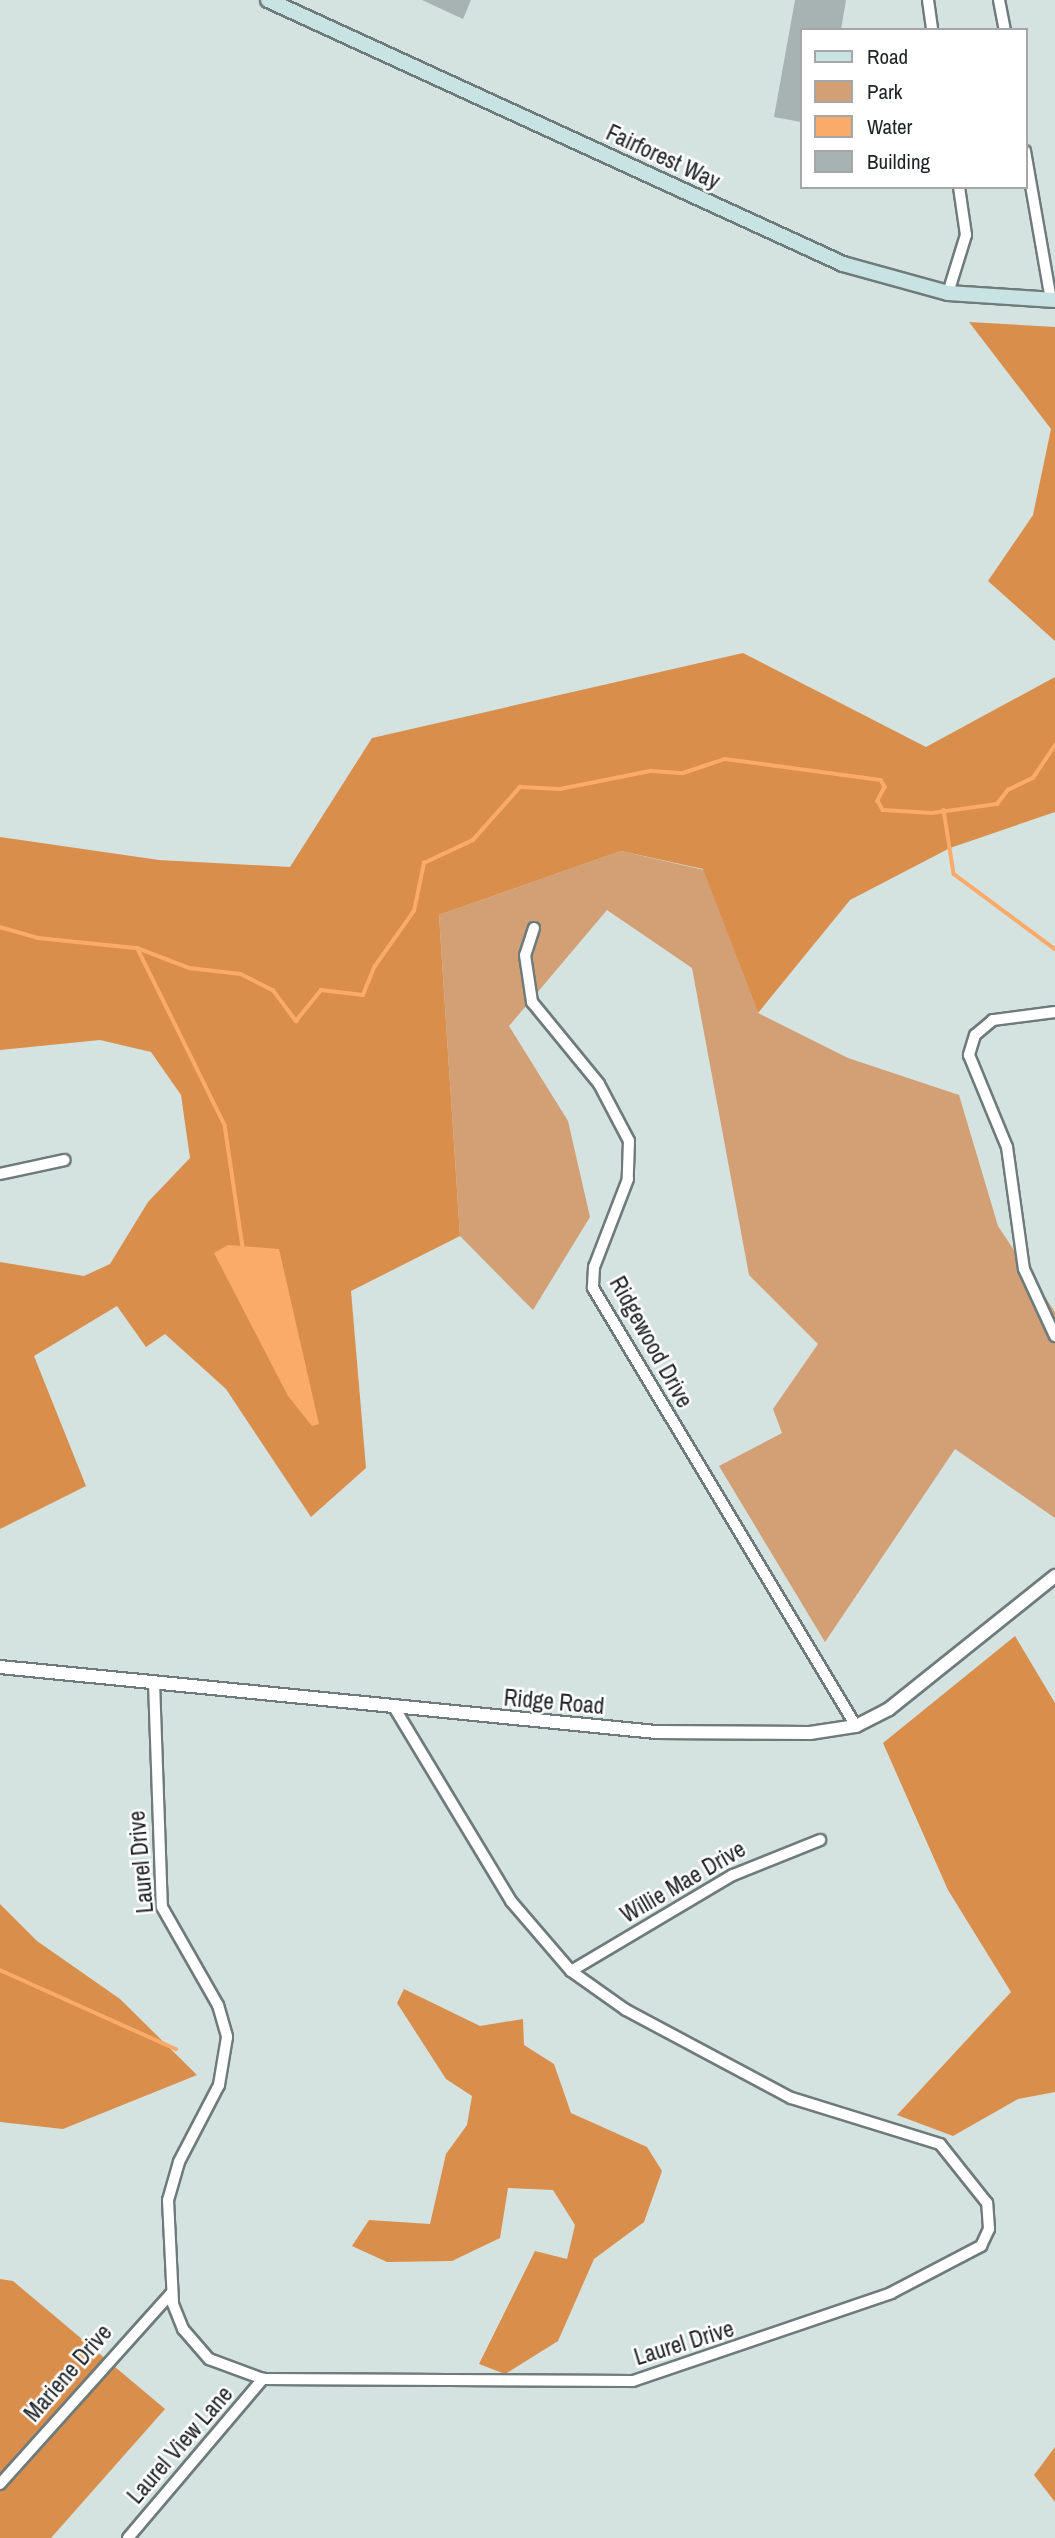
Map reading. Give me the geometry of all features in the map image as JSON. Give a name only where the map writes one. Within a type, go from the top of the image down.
[{"type":"main road","name":"Fairforest Way","points":[[268,0],[843,264],[948,293],[1053,300]]},
{"type":"street","points":[[929,0],[932,28]]},
{"type":"street","points":[[999,0],[1004,28]]},
{"type":"street","points":[[1027,162],[1053,300]]},
{"type":"street","points":[[948,293],[966,235],[959,189]]},
{"type":"street","name":"Ridgewood Drive","points":[[534,928],[525,955],[532,1002],[605,1093],[629,1141],[628,1179],[594,1267],[593,1288],[856,1726]]},
{"type":"street","points":[[1055,1012],[993,1020],[975,1035],[969,1055],[1007,1147],[1024,1269],[1055,1336]]},
{"type":"street","points":[[0,1174],[65,1160]]},
{"type":"street","name":"Ridge Road","points":[[0,1667],[704,1735],[856,1726],[902,1700],[998,1615],[1055,1576]]},
{"type":"street","name":"Laurel Drive","points":[[154,1682],[162,1907],[218,2005],[227,2037],[219,2085],[170,2186],[172,2292],[180,2321],[200,2351],[231,2372],[263,2379],[651,2378],[891,2293],[985,2240],[987,2203],[940,2144],[791,2098],[626,2010],[572,1972],[511,1901],[394,1707]]},
{"type":"street","name":"Willie Mae Drive","points":[[572,1972],[733,1875],[820,1840]]},
{"type":"street","name":"Mariene Drive","points":[[0,2484],[172,2292]]},
{"type":"street","name":"Laurel View Lane","points":[[128,2538],[263,2379]]},
{"type":"green space","points":[[621,851],[704,870],[758,1013],[848,1058],[959,1095],[998,1226],[1055,1312],[1055,1518],[955,1449],[825,1642],[719,1466],[782,1433],[773,1409],[818,1344],[749,1275],[692,968],[607,910],[509,1026],[568,1121],[590,1217],[533,1310],[460,1236],[439,915]]},
{"type":"shaded area","points":[[969,322],[1055,327],[1055,641],[988,581],[1033,515],[1051,429]]},
{"type":"shaded area","points":[[743,653],[926,747],[1055,677],[1055,812],[950,848],[850,900],[758,1013],[703,869],[621,851],[439,915],[460,1236],[351,1291],[366,1468],[311,1517],[226,1389],[165,1334],[146,1347],[117,1306],[34,1356],[86,1486],[0,1529],[0,1262],[84,1276],[110,1264],[148,1202],[190,1158],[181,1095],[151,1052],[100,1040],[0,1050],[0,837],[159,860],[290,867],[372,738]]},
{"type":"shaded area","points":[[1015,1636],[1055,1703],[1055,2092],[1018,2099],[953,2136],[897,2115],[1011,1992],[948,1890],[883,1743]]},
{"type":"shaded area","points":[[0,1904],[37,1941],[120,1999],[197,2075],[63,2129],[0,2122]]},
{"type":"shaded area","points":[[404,1989],[480,2026],[523,2019],[524,2045],[554,2064],[571,2113],[647,2147],[662,2171],[644,2222],[594,2259],[558,2341],[505,2374],[479,2364],[535,2251],[567,2259],[575,2225],[553,2190],[508,2188],[500,2238],[452,2261],[387,2262],[352,2246],[369,2220],[430,2224],[446,2154],[467,2125],[472,2096],[446,2079],[397,2003]]},
{"type":"shaded area","points":[[0,2279],[13,2281],[165,2409],[51,2538],[0,2538]]},
{"type":"shaded area","points":[[1055,2447],[1055,2502],[1034,2475]]},
{"type":"water","points":[[228,1245],[279,1249],[319,1424],[312,1426],[288,1396],[214,1253]]},
{"type":"building","points":[[422,0],[471,0],[463,19]]},
{"type":"building","points":[[795,0],[846,0],[841,28],[800,28],[800,122],[774,117]]},
{"type":"waterway","points":[[0,927],[38,938],[137,948],[189,968],[241,974],[273,990],[296,1021],[321,990],[363,995],[375,966],[414,911],[424,863],[473,840],[520,787],[560,789],[651,771],[683,773],[725,759],[881,780],[885,787],[878,801],[883,810],[932,813],[997,804],[1008,790],[1033,778],[1055,745]]},
{"type":"waterway","points":[[944,810],[954,874],[1055,949]]},
{"type":"waterway","points":[[138,949],[225,1125],[243,1247]]},
{"type":"waterway","points":[[0,1970],[176,2049]]}]
